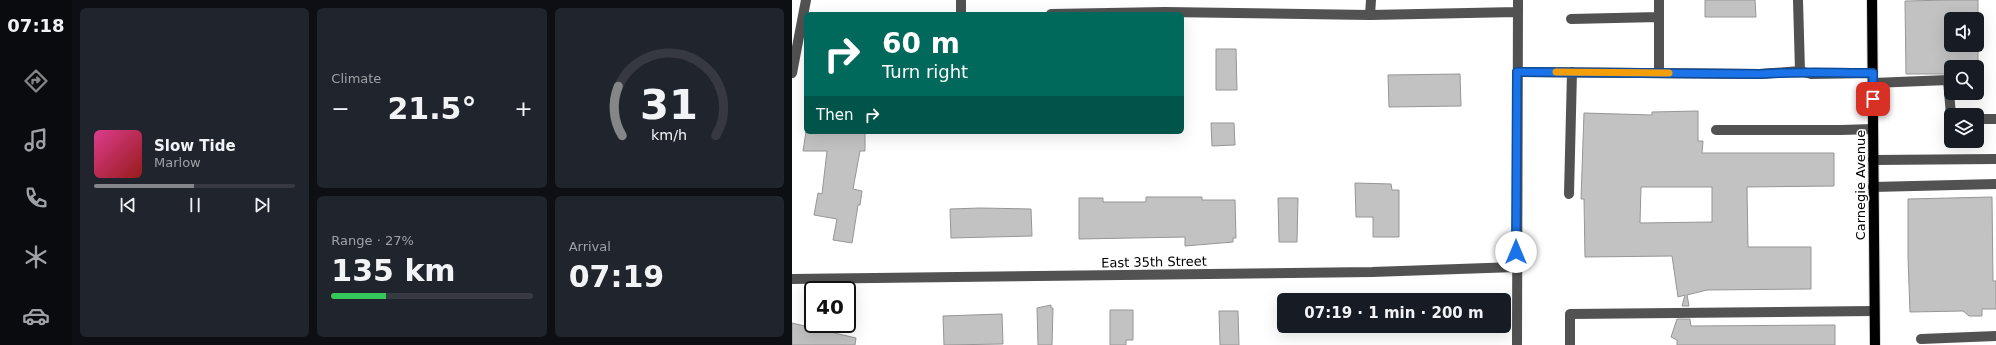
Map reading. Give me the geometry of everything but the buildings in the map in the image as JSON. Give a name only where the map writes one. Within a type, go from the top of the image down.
[{"type":"main road","name":"Carnegie Avenue","points":[[1872,0],[1875,345]]},
{"type":"street","points":[[805,12],[806,0]]},
{"type":"street","points":[[961,0],[961,12]]},
{"type":"street","points":[[1370,15],[1371,0]]},
{"type":"street","points":[[1517,345],[1516,267],[1518,0]]},
{"type":"street","points":[[1659,0],[1659,73]]},
{"type":"street","points":[[1798,0],[1800,71]]},
{"type":"street","points":[[1184,12],[1370,15],[1517,12]]},
{"type":"street","points":[[1571,19],[1659,17]]},
{"type":"street","points":[[792,73],[804,19]]},
{"type":"street","points":[[1517,72],[1760,74],[1800,71],[1811,74],[1873,73]]},
{"type":"street","points":[[1569,194],[1572,72]]},
{"type":"street","points":[[1873,83],[1948,80],[1950,108]]},
{"type":"street","points":[[1984,119],[1996,119]]},
{"type":"street","points":[[1716,130],[1873,129]]},
{"type":"street","points":[[1873,160],[1996,159]]},
{"type":"street","points":[[1874,187],[1996,184]]},
{"type":"street","name":"East 35th Street","points":[[792,279],[1372,272],[1516,267]]},
{"type":"street","points":[[1570,345],[1570,314],[1874,311]]},
{"type":"street","points":[[1921,339],[1996,336]]},
{"type":"slow traffic","points":[[1556,72],[1669,73]]},
{"type":"route","points":[[1516,252],[1517,72],[1760,74],[1800,71],[1811,74],[1873,73],[1873,99]]}]
